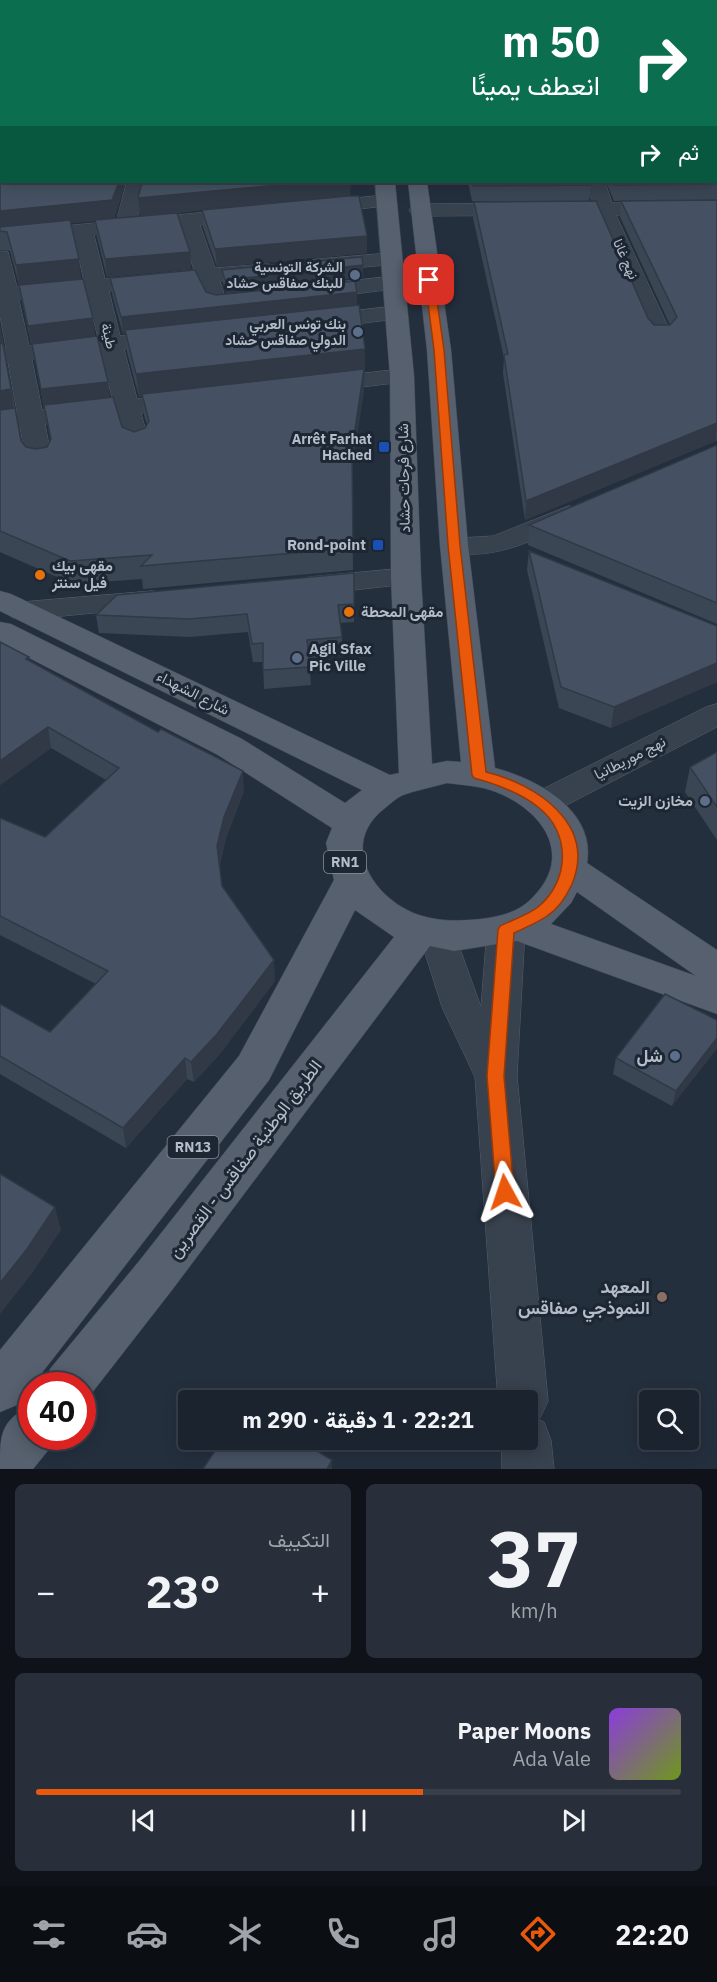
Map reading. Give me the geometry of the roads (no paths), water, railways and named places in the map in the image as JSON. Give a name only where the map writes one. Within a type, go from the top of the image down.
[{"type":"main road","points":[[417,183],[439,350],[454,545],[479,775]]},
{"type":"main road","name":"شارع فرحات حشاد","points":[[385,191],[402,376],[406,577],[401,782]]},
{"type":"main road","name":"شارع الشهداء","points":[[7,614],[401,782]]},
{"type":"main road","name":"شارع الشهداء","points":[[7,614],[230,747],[349,822]]},
{"type":"main road","name":"RN1","points":[[447,772],[479,775],[503,781],[543,803],[561,823],[570,846],[570,869],[561,892],[543,912],[511,928],[472,936],[429,932],[391,919],[367,902],[351,882],[342,852],[349,822],[364,803],[401,782],[447,772]]},
{"type":"main road","points":[[570,869],[717,970]]},
{"type":"main road","name":"RN13","points":[[0,1388],[254,1068],[286,1013],[308,961],[351,882]]},
{"type":"main road","name":"RN1","points":[[511,928],[717,999]]},
{"type":"main road","name":"الطريق الوطنية صفاقس - القصرين","points":[[78,1372],[429,932]]},
{"type":"main road","points":[[0,1469],[18,1447]]},
{"type":"street","points":[[125,225],[136,183]]},
{"type":"street","name":"نهج غانا","points":[[596,183],[604,210],[660,335]]},
{"type":"street","points":[[293,210],[385,191]]},
{"type":"street","points":[[419,210],[717,208]]},
{"type":"street","points":[[0,238],[270,212]]},
{"type":"street","points":[[188,219],[206,276],[222,305]]},
{"type":"street","name":"طينة","points":[[82,229],[136,443]]},
{"type":"street","points":[[0,257],[10,355],[31,418],[39,461]]},
{"type":"street","points":[[3,295],[292,268],[392,271]]},
{"type":"street","points":[[287,294],[392,271]]},
{"type":"street","points":[[292,325],[396,313]]},
{"type":"street","points":[[10,355],[189,336]]},
{"type":"street","points":[[301,387],[402,376]]},
{"type":"street","points":[[0,422],[208,397]]},
{"type":"street","points":[[497,545],[593,503]]},
{"type":"street","points":[[454,545],[497,545],[530,558]]},
{"type":"street","points":[[278,589],[406,577]]},
{"type":"street","points":[[7,614],[185,597]]},
{"type":"street","name":"نهج موريطانيا","points":[[543,803],[717,714]]},
{"type":"street","points":[[511,928],[496,1076],[522,1390]]},
{"type":"street","points":[[429,932],[468,1028],[496,1076]]},
{"type":"street","points":[[527,1450],[528,1469]]},
{"type":"place","name":"الشركة التونسية للبنك صفاقس حشاد","points":[[355,275]]},
{"type":"place","name":"بنك تونس العربي الدولي صفاقس حشاد","points":[[358,332]]},
{"type":"place","name":"Arrêt Farhat Hached","points":[[384,447]]},
{"type":"place","name":"Rond-point","points":[[378,545]]},
{"type":"place","name":"مقهى بيك فيل سنتر","points":[[40,575]]},
{"type":"place","name":"مقهى المحطة","points":[[349,612]]},
{"type":"place","name":"Agil Sfax Pic Ville","points":[[297,658]]},
{"type":"place","name":"مخازن الزيت","points":[[705,801]]},
{"type":"place","name":"شل","points":[[675,1056]]},
{"type":"place","name":"المعهد النموذجي صفاقس","points":[[662,1297]]}]
